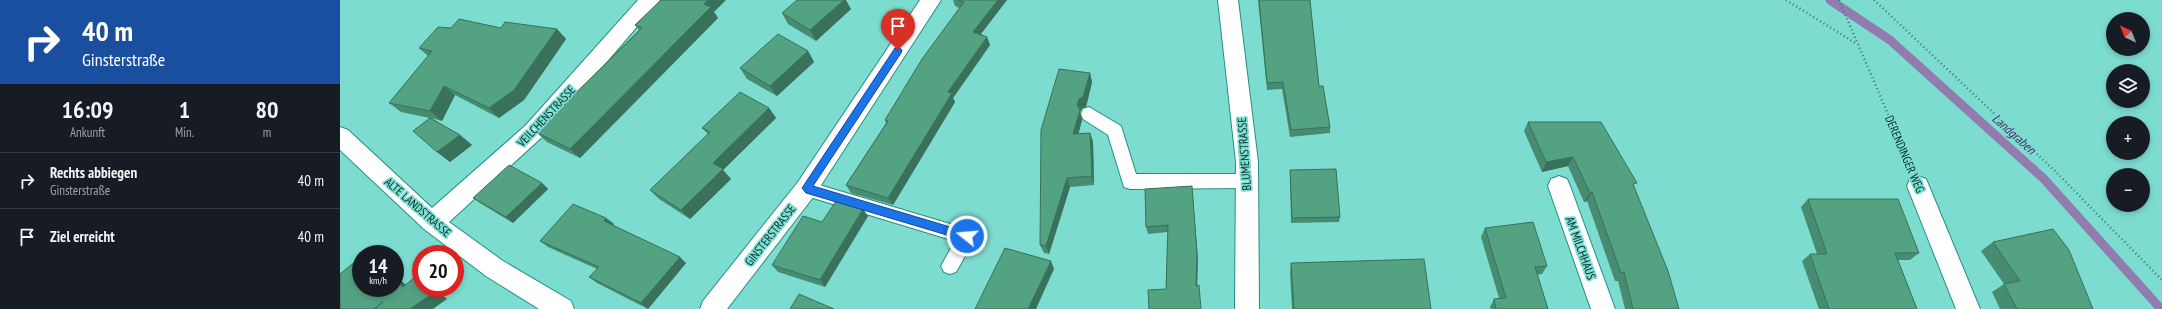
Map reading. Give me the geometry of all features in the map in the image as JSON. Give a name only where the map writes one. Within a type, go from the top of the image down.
[{"type":"street","name":"VEILCHENSTRASSE","points":[[432,222],[534,131],[650,0]]},
{"type":"street","name":"GINSTERSTRASSE","points":[[712,309],[806,188],[931,0]]},
{"type":"street","name":"BLUMENSTRASSE","points":[[1228,0],[1247,162],[1247,309]]},
{"type":"street","name":"ALTE LANDSTRASSE","points":[[340,136],[432,222],[477,256],[526,289],[562,309]]},
{"type":"street","name":"AM MILCHHAUS","points":[[1559,186],[1603,309]]},
{"type":"street","name":"DERENDINGER WEG","points":[[1918,186],[1968,309]]},
{"type":"lane","points":[[1089,114],[1115,130],[1130,182],[1247,181]]},
{"type":"lane","points":[[806,188],[967,236],[950,266]]},
{"type":"path","points":[[1786,0],[1858,44]]},
{"type":"path","name":"DERENDINGER WEG","points":[[1839,0],[1918,186]]},
{"type":"path","points":[[1874,0],[2054,170],[2162,280]]},
{"type":"building","points":[[661,0],[708,0],[704,4],[711,7],[570,149],[536,132],[642,28],[635,25]]},
{"type":"building","points":[[797,0],[844,0],[810,30],[782,13]]},
{"type":"building","points":[[958,0],[998,0],[973,32],[987,37],[948,92],[952,93],[888,198],[846,185],[888,121],[885,120],[922,59],[964,2]]},
{"type":"building","points":[[1259,0],[1310,0],[1319,86],[1323,86],[1330,127],[1291,130],[1283,82],[1267,83]]},
{"type":"building","points":[[459,19],[501,28],[505,22],[557,29],[514,90],[489,108],[444,86],[430,111],[389,103],[432,51],[419,48],[438,27],[451,28]]},
{"type":"building","points":[[778,34],[808,51],[770,86],[740,68]]},
{"type":"building","points":[[1059,69],[1090,73],[1083,97],[1079,99],[1077,104],[1080,110],[1073,134],[1090,133],[1092,176],[1067,178],[1046,246],[1040,245],[1041,130]]},
{"type":"building","points":[[740,92],[769,108],[713,163],[723,169],[681,210],[650,190],[710,132],[702,128]]},
{"type":"building","points":[[430,118],[460,135],[437,152],[413,131]]},
{"type":"building","points":[[1528,122],[1601,122],[1637,183],[1633,184],[1668,271],[1679,309],[1633,309],[1624,272],[1621,273],[1592,192],[1590,193],[1573,157],[1546,162]]},
{"type":"building","points":[[509,165],[542,183],[506,217],[473,198]]},
{"type":"building","points":[[1336,169],[1340,217],[1292,218],[1290,170]]},
{"type":"building","points":[[1192,186],[1197,254],[1196,286],[1199,285],[1201,309],[1149,309],[1148,290],[1166,289],[1168,225],[1146,227],[1145,189]]},
{"type":"building","points":[[1808,199],[1898,199],[1919,253],[1895,253],[1917,309],[1829,309],[1810,254],[1827,254]]},
{"type":"building","points":[[836,201],[863,209],[820,280],[772,265],[803,216],[822,222]]},
{"type":"building","points":[[573,204],[606,218],[604,221],[680,257],[641,303],[589,277],[599,267],[540,241]]},
{"type":"building","points":[[1533,222],[1547,266],[1535,267],[1548,309],[1496,309],[1494,299],[1506,298],[1485,228]]},
{"type":"building","points":[[2053,229],[2069,250],[2093,309],[2017,309],[2004,284],[2020,281],[1993,242]]},
{"type":"building","points":[[1005,248],[1051,261],[1028,309],[975,309]]},
{"type":"building","points":[[1424,259],[1431,309],[1294,309],[1291,263]]},
{"type":"building","points":[[352,264],[352,297],[404,297],[404,286],[412,279],[412,297],[428,297],[410,309],[375,309],[383,302],[374,309],[340,309],[340,274]]},
{"type":"building","points":[[799,294],[834,309],[790,309]]},
{"type":"waterway","name":"Landgraben","points":[[1830,0],[1890,40],[2044,179],[2161,309]]},
{"type":"route","points":[[898,50],[806,188],[967,236]]}]
